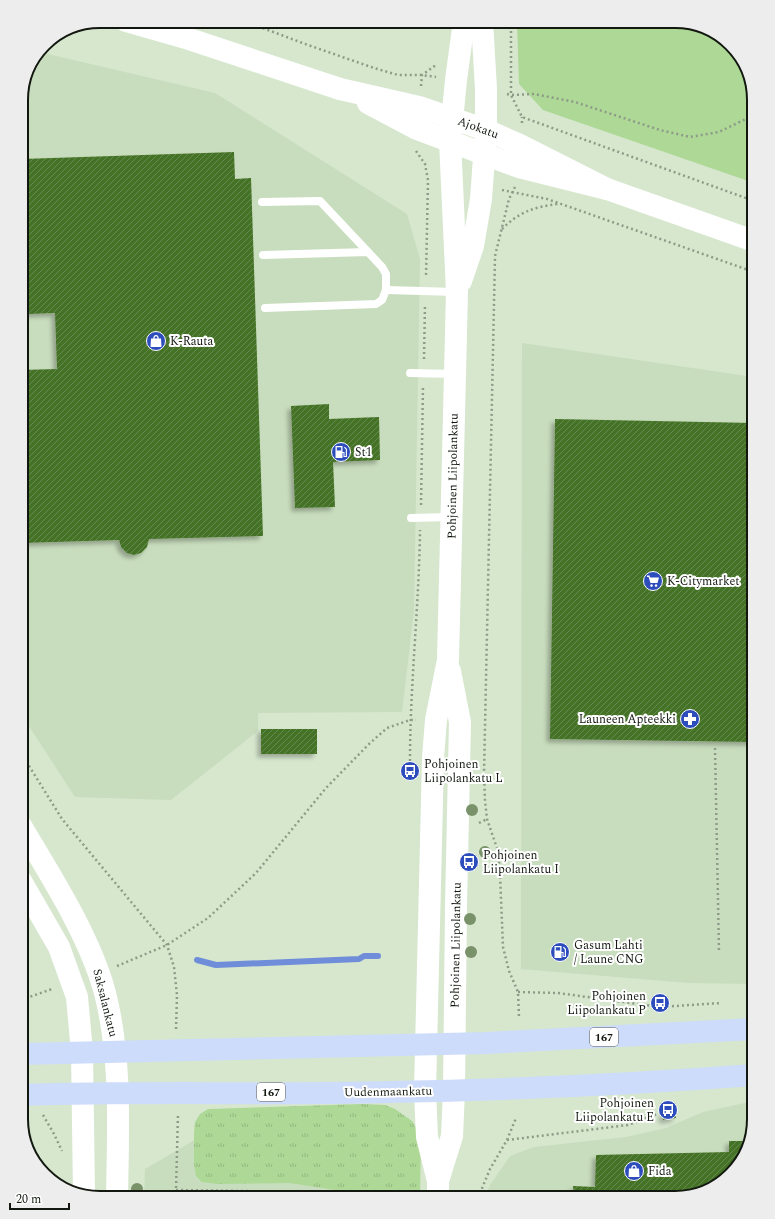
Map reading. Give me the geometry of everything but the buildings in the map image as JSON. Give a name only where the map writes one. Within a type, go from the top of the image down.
[{"type":"main road","name":"167","points":[[28,1054],[426,1044],[747,1029]]},
{"type":"main road","name":"Uudenmaankatu","points":[[28,1095],[117,1093],[425,1092],[684,1080],[747,1076]]},
{"type":"street","name":"Ajokatu","points":[[152,28],[189,38],[340,89],[419,107],[486,130],[520,145],[607,189]]},
{"type":"street","name":"Pohjoinen Liipolankatu","points":[[438,1189],[427,1137],[425,1092],[426,1044],[433,758],[436,720],[448,660],[451,575],[451,517],[457,292],[450,141],[463,28]]},
{"type":"street","name":"Pohjoinen Liipolankatu","points":[[457,292],[473,246],[481,198],[486,130],[486,89],[482,28]]},
{"type":"street","name":"Ajokatu","points":[[340,89],[417,129],[519,167],[607,189],[747,239]]},
{"type":"street","name":"Pohjoinen Liipolankatu","points":[[438,1189],[452,1136],[455,1043],[460,722],[448,660]]},
{"type":"street","name":"Saksalankatu","points":[[28,838],[78,926],[94,961],[105,992],[116,1052],[116,1191]]},
{"type":"street","points":[[28,893],[59,947],[77,997],[84,1094],[84,1189]]},
{"type":"lane","points":[[262,202],[320,201],[382,267],[386,274],[386,290],[382,300],[376,304],[266,308]]},
{"type":"lane","points":[[263,255],[368,252]]},
{"type":"lane","points":[[386,290],[457,292]]},
{"type":"lane","points":[[410,373],[455,374]]},
{"type":"lane","points":[[410,518],[451,517]]},
{"type":"path","points":[[511,28],[512,95],[534,94],[575,102],[660,130],[690,137],[719,132],[747,118]]},
{"type":"path","points":[[519,1017],[518,992],[509,971],[503,947],[498,851],[487,819],[484,774],[496,256],[502,230],[513,219],[537,207],[559,204],[747,270]]},
{"type":"path","points":[[116,966],[167,944],[208,918],[256,873],[326,788],[369,744],[387,728],[410,720]]},
{"type":"path","points":[[715,748],[719,952]]},
{"type":"path","points":[[28,764],[62,819],[167,944],[174,967],[177,995],[176,1033]]},
{"type":"path","points":[[28,997],[54,988]]},
{"type":"path","points":[[518,992],[558,993],[660,1008],[721,1003]]},
{"type":"path","points":[[507,1140],[628,1125],[668,1110]]},
{"type":"path","points":[[178,1114],[176,1190],[242,1191]]},
{"type":"path","points":[[481,1191],[490,1169],[507,1140],[516,1118]]},
{"type":"shaded area","points":[[45,53],[215,93],[407,214],[420,259],[414,611],[402,712],[258,713],[258,731],[171,800],[75,797],[28,725],[28,95],[33,72]]},
{"type":"shaded area","points":[[522,343],[747,376],[747,984],[688,983],[521,969]]},
{"type":"shaded area","points":[[747,1103],[745,1138],[742,1147],[732,1163],[723,1173],[703,1186],[694,1189],[675,1191],[488,1191],[490,1185],[510,1156],[534,1147],[626,1137],[666,1128],[703,1112]]},
{"type":"shaded area","points":[[210,1131],[368,1191],[144,1191],[145,1169]]},
{"type":"green space","points":[[517,28],[680,28],[689,29],[707,35],[729,52],[740,68],[746,86],[747,181],[543,110],[519,84]]},
{"type":"green space","points":[[362,1104],[385,1105],[395,1109],[412,1121],[421,1136],[420,1191],[342,1191],[290,1183],[217,1184],[202,1182],[196,1176],[194,1164],[194,1134],[195,1122],[200,1114],[208,1109]]},
{"type":"waterway","points":[[197,960],[216,965],[359,959],[364,956],[378,956]]},
{"type":"place","name":"K-Rauta","points":[[156,341]]},
{"type":"place","name":"St1","points":[[341,452]]},
{"type":"place","name":"K-Citymarket","points":[[653,581]]},
{"type":"place","name":"Launeen Apteekki","points":[[690,719]]},
{"type":"place","name":"Pohjoinen Liipolankatu L","points":[[410,771]]},
{"type":"place","name":"Pohjoinen Liipolankatu I","points":[[469,862]]},
{"type":"place","name":"Gasum Lahti / Laune CNG","points":[[560,952]]},
{"type":"place","name":"Pohjoinen Liipolankatu P","points":[[660,1003]]},
{"type":"place","name":"Pohjoinen Liipolankatu E","points":[[668,1110]]},
{"type":"place","name":"Fida","points":[[634,1171]]}]
